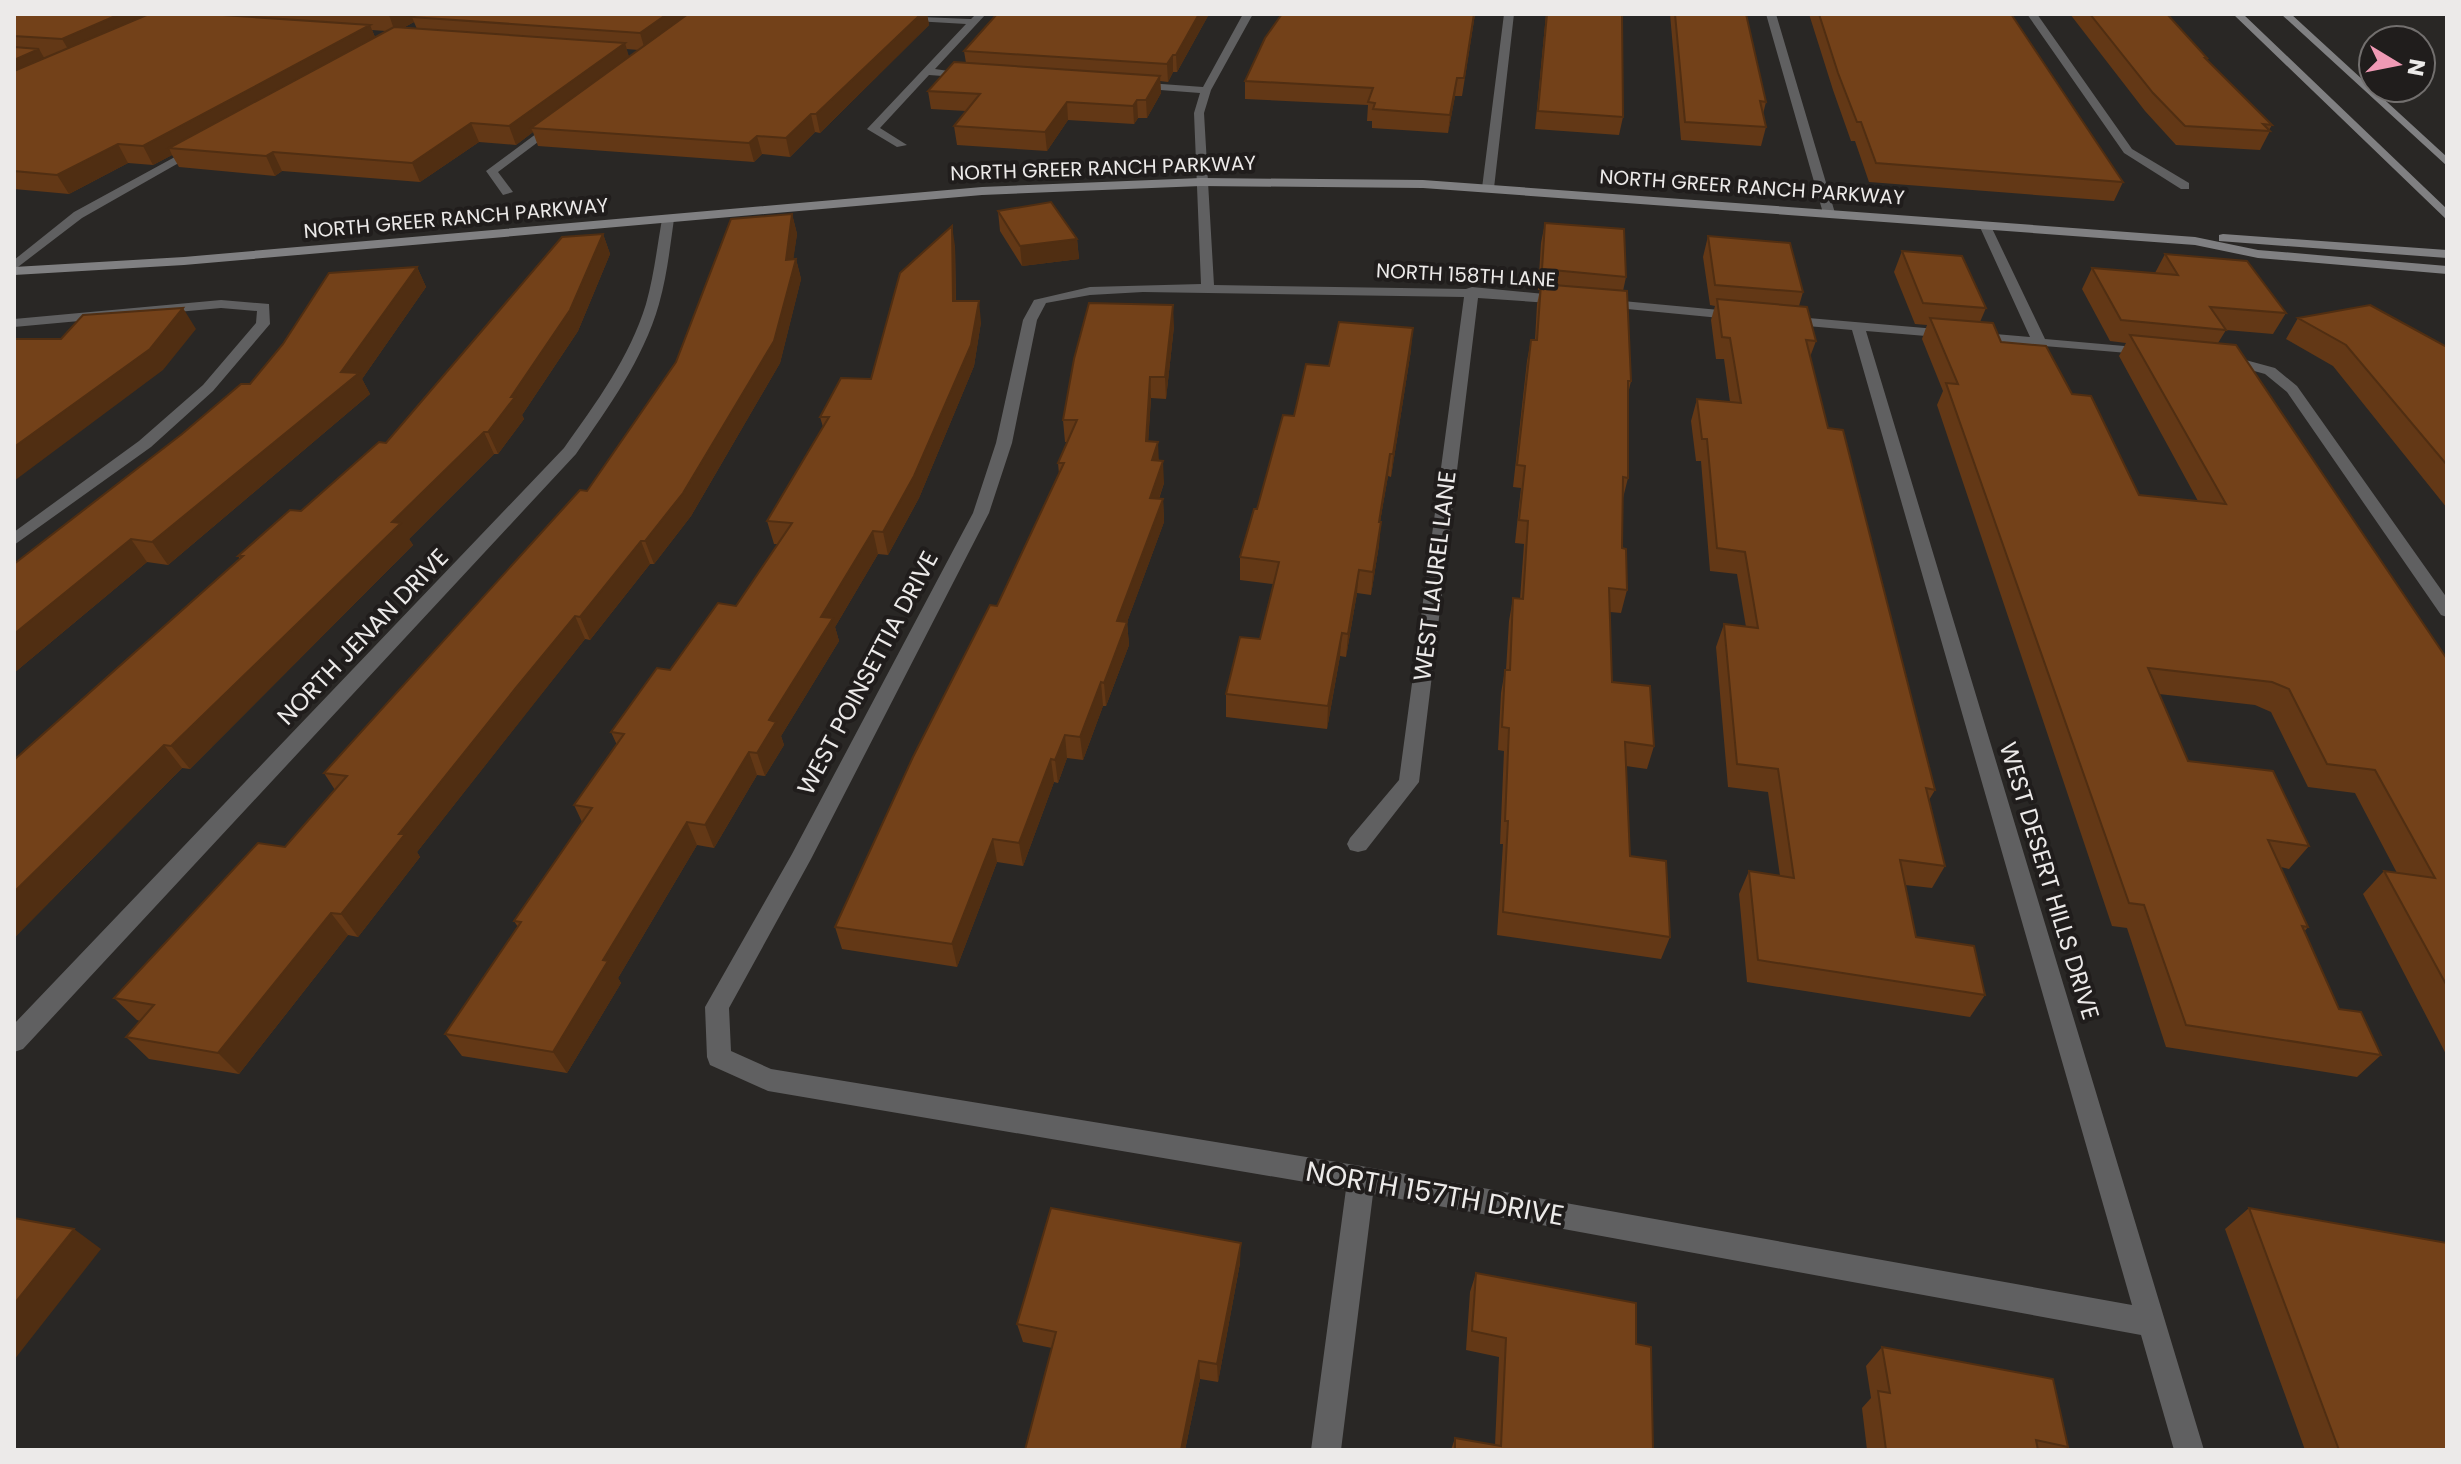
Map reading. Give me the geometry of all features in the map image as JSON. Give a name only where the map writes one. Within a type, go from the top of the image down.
[{"type":"street","points":[[846,14],[977,18]]},
{"type":"street","points":[[1208,289],[1199,113],[1206,90],[1248,14]]},
{"type":"street","points":[[1488,188],[1509,14]]},
{"type":"street","points":[[1771,14],[1829,213]]},
{"type":"street","points":[[2238,14],[2447,216]]},
{"type":"street","points":[[2286,14],[2447,163]]},
{"type":"street","points":[[901,145],[873,129],[977,18]]},
{"type":"street","points":[[2031,19],[2128,151],[2185,186]]},
{"type":"street","points":[[926,72],[988,76]]},
{"type":"street","points":[[1128,85],[1206,90]]},
{"type":"street","points":[[507,192],[492,171],[564,118]]},
{"type":"street","points":[[14,268],[78,215],[217,138]]},
{"type":"street","name":"NORTH GREER RANCH PARKWAY","points":[[14,268],[184,261],[982,191],[1201,182],[1370,182],[1488,188],[2195,241],[2258,254],[2447,270]]},
{"type":"street","name":"NORTH JENAN DRIVE","points":[[14,1041],[570,451],[603,404],[637,340],[651,305],[668,219]]},
{"type":"street","points":[[1985,225],[2039,342]]},
{"type":"street","name":"NORTH GREER RANCH PARKWAY","points":[[2195,241],[2230,237],[2447,254]]},
{"type":"street","name":"NORTH 158TH LANE","points":[[1041,300],[1071,291],[1472,291],[1750,317]]},
{"type":"street","name":"WEST LAUREL LANE","points":[[1358,844],[1409,782],[1472,291]]},
{"type":"street","name":"WEST POINSETTIA DRIVE","points":[[719,1057],[717,1007],[800,859],[981,513],[1004,443],[1030,320],[1041,300]]},
{"type":"street","points":[[14,323],[221,304],[264,307],[263,324],[208,388],[145,444],[14,540]]},
{"type":"street","points":[[1765,318],[2165,354]]},
{"type":"street","name":"WEST DESERT HILLS DRIVE","points":[[1858,327],[2189,1450]]},
{"type":"street","points":[[2212,358],[2270,371],[2292,389],[2447,611]]},
{"type":"street","name":"NORTH 157TH DRIVE","points":[[719,1057],[768,1080],[1361,1179],[2153,1323]]},
{"type":"street","points":[[1326,1450],[1361,1179]]},
{"type":"building","points":[[14,14],[120,14],[62,39],[14,36]]},
{"type":"building","points":[[149,14],[208,14],[370,25],[143,146],[118,144],[57,175],[14,171],[14,71]]},
{"type":"building","points":[[417,14],[667,14],[640,33],[412,17]]},
{"type":"building","points":[[688,14],[921,14],[816,114],[811,114],[786,138],[757,136],[749,143],[531,128]]},
{"type":"building","points":[[997,14],[1199,14],[1176,55],[1167,64],[964,51]]},
{"type":"building","points":[[1282,14],[1474,14],[1464,78],[1457,78],[1450,115],[1373,109],[1375,103],[1368,102],[1373,88],[1245,81],[1265,38]]},
{"type":"building","points":[[1547,14],[1622,14],[1623,117],[1538,111]]},
{"type":"building","points":[[1675,14],[1746,14],[1766,102],[1760,101],[1766,127],[1685,122]]},
{"type":"building","points":[[1819,14],[2011,14],[2123,182],[1876,163],[1838,73]]},
{"type":"building","points":[[2090,14],[2167,14],[2205,58],[2272,125],[2263,124],[2270,131],[2185,126],[2153,93]]},
{"type":"building","points":[[394,27],[625,43],[509,126],[471,123],[412,163],[273,152],[266,156],[169,148]]},
{"type":"building","points":[[14,47],[39,49],[14,60]]},
{"type":"building","points":[[954,62],[1160,76],[1146,100],[1137,100],[1133,106],[1067,102],[1045,132],[954,126],[980,94],[928,91]]},
{"type":"building","points":[[1051,202],[1077,239],[1020,246],[998,211]]},
{"type":"building","points":[[792,214],[786,260],[796,259],[774,341],[683,493],[645,541],[641,541],[580,617],[575,616],[399,834],[405,834],[341,914],[331,913],[218,1053],[126,1037],[154,1005],[114,998],[258,843],[285,847],[347,776],[324,773],[580,490],[587,491],[676,362],[731,219]]},
{"type":"building","points":[[1545,223],[1624,229],[1626,277],[1542,269]]},
{"type":"building","points":[[952,226],[953,301],[979,301],[971,345],[914,476],[883,532],[873,531],[821,617],[833,618],[769,720],[776,722],[757,753],[749,752],[705,825],[687,822],[603,960],[608,961],[553,1052],[445,1034],[521,922],[514,921],[592,808],[574,805],[624,734],[611,732],[657,668],[670,670],[718,603],[736,606],[792,523],[767,521],[829,417],[820,417],[841,378],[871,379],[900,273]]},
{"type":"building","points":[[603,234],[570,310],[511,397],[515,397],[488,432],[484,432],[392,522],[401,523],[171,746],[164,745],[14,892],[14,760],[243,556],[238,556],[290,510],[301,511],[379,442],[386,443],[562,237]]},
{"type":"building","points":[[1708,236],[1790,243],[1803,292],[1715,285]]},
{"type":"building","points":[[1902,251],[1962,256],[1986,308],[1923,303]]},
{"type":"building","points":[[2165,254],[2247,261],[2286,313],[2210,307],[2226,330],[2121,320],[2092,268],[2178,275]]},
{"type":"building","points":[[417,267],[341,372],[359,373],[152,542],[131,539],[14,634],[14,564],[182,434],[241,384],[250,384],[283,344],[329,273]]},
{"type":"building","points":[[1541,284],[1627,291],[1631,381],[1628,381],[1628,478],[1623,477],[1622,548],[1626,549],[1627,590],[1609,588],[1612,682],[1650,686],[1654,746],[1625,742],[1630,856],[1666,861],[1670,937],[1503,912],[1509,728],[1502,727],[1505,670],[1510,670],[1513,598],[1523,599],[1528,521],[1519,520],[1525,466],[1517,465],[1531,340],[1537,340]]},
{"type":"building","points":[[1717,299],[1807,307],[1816,341],[1806,340],[1828,428],[1843,430],[1935,790],[1926,788],[1945,866],[1900,860],[1916,937],[1974,946],[1985,995],[1758,960],[1749,871],[1794,878],[1778,769],[1737,764],[1724,624],[1758,628],[1745,552],[1717,548],[1707,439],[1702,439],[1697,399],[1741,403],[1730,338],[1722,337]]},
{"type":"building","points":[[1089,303],[1173,305],[1165,377],[1150,377],[1146,441],[1158,442],[1152,460],[1163,461],[1150,498],[1163,499],[1117,621],[1127,622],[1104,683],[1101,682],[1080,737],[1065,735],[1055,760],[1051,759],[1019,843],[993,839],[952,944],[835,927],[913,757],[990,605],[997,606],[1064,463],[1058,463],[1077,420],[1063,420],[1074,359]]},
{"type":"building","points":[[2370,305],[2447,347],[2447,465],[2346,345],[2298,318]]},
{"type":"building","points":[[183,308],[150,349],[14,447],[14,339],[61,339],[83,315]]},
{"type":"building","points":[[1930,318],[1993,323],[2001,342],[2046,346],[2072,394],[2091,396],[2139,495],[2226,504],[2130,335],[2236,345],[2447,659],[2447,986],[2384,871],[2435,878],[2375,770],[2327,764],[2289,689],[2272,682],[2148,668],[2188,761],[2273,771],[2309,846],[2268,840],[2308,927],[2302,926],[2339,1009],[2361,1012],[2381,1055],[2186,1025],[2144,905],[2129,903],[1946,383],[1958,384]]},
{"type":"building","points":[[1339,322],[1413,328],[1373,572],[1359,570],[1348,634],[1342,633],[1328,706],[1226,694],[1240,637],[1260,639],[1279,562],[1240,557],[1254,509],[1257,509],[1283,415],[1294,416],[1306,364],[1329,366]]},
{"type":"building","points":[[1051,1208],[1241,1243],[1217,1364],[1199,1361],[1181,1450],[1025,1450],[1056,1332],[1017,1324]]},
{"type":"building","points":[[2249,1208],[2447,1243],[2447,1450],[2339,1450]]},
{"type":"building","points":[[14,1218],[74,1229],[14,1304]]},
{"type":"building","points":[[1476,1273],[1636,1303],[1636,1344],[1651,1347],[1653,1450],[1455,1450],[1455,1438],[1501,1446],[1506,1338],[1472,1331]]},
{"type":"building","points":[[1882,1347],[2053,1379],[2068,1447],[2036,1440],[2038,1450],[1886,1450],[1878,1391],[1890,1393]]}]
